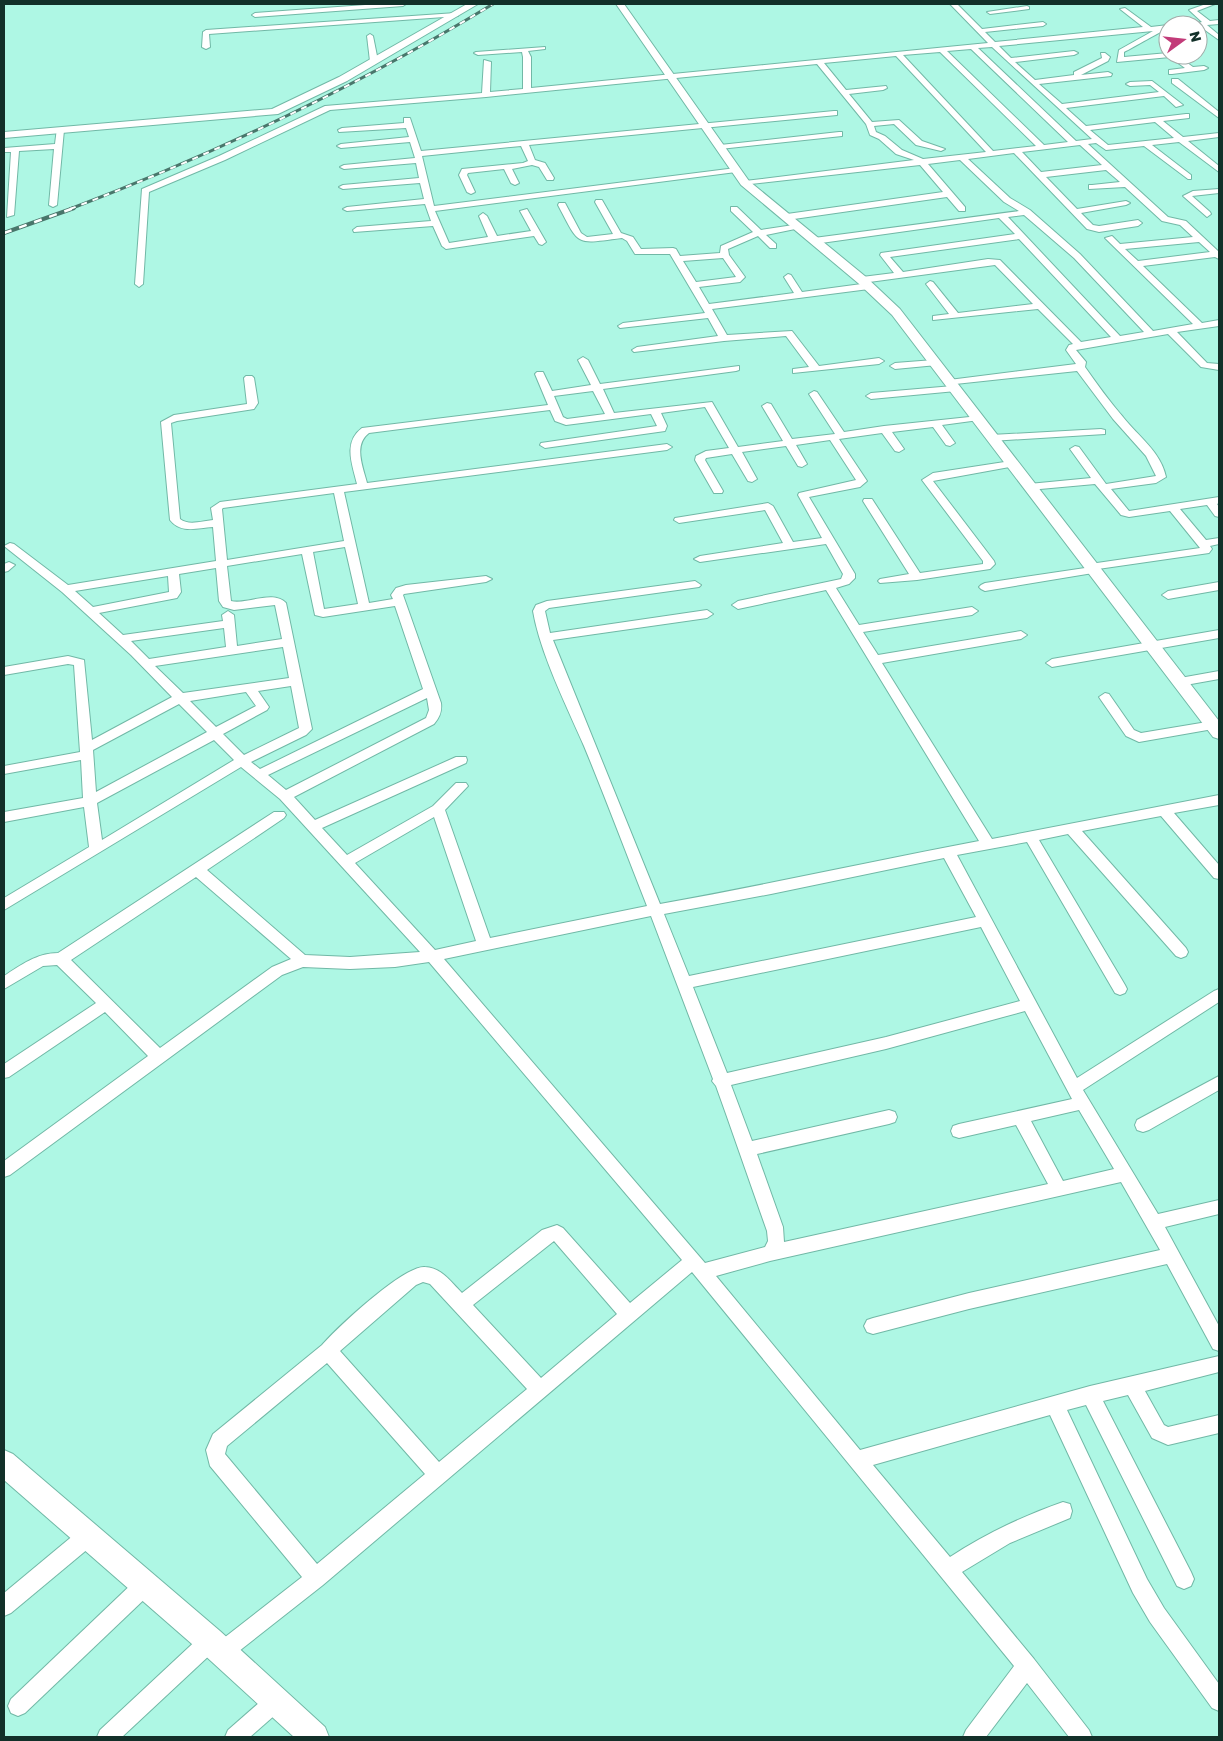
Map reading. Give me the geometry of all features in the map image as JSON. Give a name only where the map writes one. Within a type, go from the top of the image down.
[{"type":"street","points":[[267,4],[268,14]]},
{"type":"street","points":[[255,15],[306,7],[403,4]]},
{"type":"street","points":[[4,135],[269,113],[343,79],[456,15],[471,4]]},
{"type":"street","points":[[620,4],[745,183],[865,283],[896,312],[975,418],[1216,729]]},
{"type":"street","points":[[953,4],[1009,60],[1106,148],[1219,135]]},
{"type":"street","points":[[1152,4],[1159,4]]},
{"type":"street","points":[[1196,15],[1190,9],[1212,4]]},
{"type":"street","points":[[306,7],[309,28]]},
{"type":"street","points":[[966,17],[978,16],[993,7],[1027,8]]},
{"type":"street","points":[[1123,9],[1150,29]]},
{"type":"street","points":[[206,46],[204,33],[206,32],[348,26],[456,15]]},
{"type":"street","points":[[980,30],[1043,24]]},
{"type":"street","points":[[139,284],[143,194],[148,189],[222,158],[328,108],[486,95],[1158,28]]},
{"type":"street","points":[[1208,28],[1219,38]]},
{"type":"street","points":[[1103,54],[1120,52],[1158,33]]},
{"type":"street","points":[[1081,35],[1088,41]]},
{"type":"street","points":[[370,36],[374,61]]},
{"type":"street","points":[[972,46],[1165,219],[1183,223],[1218,255]]},
{"type":"street","points":[[478,53],[543,48]]},
{"type":"street","points":[[1071,78],[1106,58],[1096,48]]},
{"type":"street","points":[[524,49],[527,58],[527,91]]},
{"type":"street","points":[[941,49],[1042,147]]},
{"type":"street","points":[[1120,52],[1120,60]]},
{"type":"street","points":[[1009,60],[1074,53]]},
{"type":"street","points":[[898,54],[991,154]]},
{"type":"street","points":[[1101,62],[1171,55],[1192,70]]},
{"type":"street","points":[[486,95],[487,62]]},
{"type":"street","points":[[819,62],[870,124],[873,133],[882,136],[899,152],[914,156],[922,162],[962,209]]},
{"type":"street","points":[[1172,72],[1204,68]]},
{"type":"street","points":[[1034,82],[1108,74]]},
{"type":"street","points":[[1175,81],[1219,116]]},
{"type":"street","points":[[1130,84],[1152,83],[1179,105]]},
{"type":"street","points":[[844,92],[883,88]]},
{"type":"street","points":[[1061,106],[1165,94]]},
{"type":"street","points":[[344,167],[524,143],[834,113]]},
{"type":"street","points":[[1084,128],[1186,116]]},
{"type":"street","points":[[1156,119],[1219,170]]},
{"type":"street","points":[[342,130],[408,122],[435,223],[446,246],[536,233]]},
{"type":"street","points":[[870,124],[896,122],[919,143],[941,149]]},
{"type":"street","points":[[53,205],[60,130]]},
{"type":"street","points":[[720,147],[839,134]]},
{"type":"street","points":[[341,146],[413,139]]},
{"type":"street","points":[[745,183],[1097,141]]},
{"type":"street","points":[[524,143],[532,162]]},
{"type":"street","points":[[1145,143],[1188,177]]},
{"type":"street","points":[[4,150],[58,146]]},
{"type":"street","points":[[10,215],[8,186],[14,167],[15,150]]},
{"type":"street","points":[[1015,150],[1094,229],[1138,223]]},
{"type":"street","points":[[962,157],[1007,200],[1027,212],[1077,256],[1150,333]]},
{"type":"street","points":[[1207,160],[1219,159]]},
{"type":"street","points":[[471,192],[463,175],[465,171],[507,167],[532,162],[542,165],[550,178]]},
{"type":"street","points":[[4,168],[14,167]]},
{"type":"street","points":[[507,167],[515,183]]},
{"type":"street","points":[[1040,176],[1109,167]]},
{"type":"street","points":[[347,209],[430,205],[736,170]]},
{"type":"street","points":[[343,187],[424,180]]},
{"type":"street","points":[[1092,186],[1126,184]]},
{"type":"street","points":[[1207,214],[1187,196],[1193,193],[1219,191]]},
{"type":"street","points":[[693,285],[741,278],[726,255],[724,248],[759,233],[792,222],[950,194]]},
{"type":"street","points":[[599,202],[618,235]]},
{"type":"street","points":[[1075,212],[1126,203]]},
{"type":"street","points":[[562,206],[578,235],[586,240],[618,235],[628,236],[638,252],[673,250],[680,259],[724,338]]},
{"type":"street","points":[[734,209],[772,246]]},
{"type":"street","points":[[524,211],[542,242]]},
{"type":"street","points":[[814,240],[1027,212]]},
{"type":"street","points":[[1001,215],[1117,338]]},
{"type":"street","points":[[483,216],[494,240]]},
{"type":"street","points":[[357,230],[435,223]]},
{"type":"street","points":[[901,275],[884,255],[1021,236]]},
{"type":"street","points":[[1108,238],[1199,325]]},
{"type":"street","points":[[1119,247],[1201,239]]},
{"type":"street","points":[[680,259],[726,255]]},
{"type":"street","points":[[1137,264],[1218,255]]},
{"type":"street","points":[[623,326],[901,275],[997,262],[1079,345]]},
{"type":"street","points":[[788,277],[800,295]]},
{"type":"street","points":[[930,284],[955,315]]},
{"type":"street","points":[[936,318],[1041,306]]},
{"type":"street","points":[[1029,487],[1156,480],[1161,477],[1161,471],[1119,420],[1079,366],[1081,362],[1071,350],[1072,347],[1117,338],[1219,323]]},
{"type":"street","points":[[1170,330],[1204,365],[1219,367]]},
{"type":"street","points":[[636,350],[724,338],[789,333],[816,369]]},
{"type":"street","points":[[583,360],[611,416]]},
{"type":"street","points":[[796,371],[879,362]]},
{"type":"street","points":[[894,366],[934,363]]},
{"type":"street","points":[[871,396],[951,386],[1079,366]]},
{"type":"street","points":[[549,394],[736,368]]},
{"type":"street","points":[[540,374],[559,419],[566,422],[708,404],[752,479]]},
{"type":"street","points":[[219,526],[216,523],[184,526],[176,523],[166,422],[174,418],[248,408],[252,403],[249,378]]},
{"type":"street","points":[[738,605],[829,586],[845,582],[850,578],[803,495],[856,485],[862,481],[814,394]]},
{"type":"street","points":[[767,406],[802,464]]},
{"type":"street","points":[[362,485],[355,446],[360,435],[366,430],[554,407]]},
{"type":"street","points":[[545,445],[661,429],[662,426],[654,410]]},
{"type":"street","points":[[718,491],[700,460],[701,456],[735,449],[975,418]]},
{"type":"street","points":[[935,423],[950,443]]},
{"type":"street","points":[[884,429],[899,449]]},
{"type":"street","points":[[991,438],[1101,432]]},
{"type":"street","points":[[232,650],[216,508],[220,505],[362,485],[667,447]]},
{"type":"street","points":[[1075,449],[1125,513],[1129,514],[1214,500],[1219,514]]},
{"type":"street","points":[[884,581],[986,567],[988,564],[927,480],[928,477],[1011,464]]},
{"type":"street","points":[[338,489],[364,607]]},
{"type":"street","points":[[868,500],[917,577]]},
{"type":"street","points":[[679,520],[768,506],[789,546]]},
{"type":"street","points":[[985,587],[1092,568],[1200,553],[1206,549],[1172,507]]},
{"type":"street","points":[[700,559],[829,540]]},
{"type":"street","points":[[1203,544],[1219,541]]},
{"type":"street","points":[[66,588],[350,543]]},
{"type":"street","points":[[10,546],[66,588],[146,663],[242,761],[260,774],[284,796],[433,956],[698,1266],[1027,1666],[1082,1737]]},
{"type":"street","points":[[307,550],[319,612],[398,602]]},
{"type":"street","points":[[91,611],[172,595],[175,592],[173,571]]},
{"type":"street","points":[[284,796],[430,721],[436,712],[436,704],[397,596],[400,591],[406,589],[486,579]]},
{"type":"street","points":[[694,586],[543,606],[539,611],[546,637],[685,983],[720,1081],[748,1149],[777,1238],[776,1247],[770,1253]]},
{"type":"street","points":[[829,586],[988,844]]},
{"type":"street","points":[[1168,595],[1219,586]]},
{"type":"street","points":[[4,904],[242,761],[306,729],[279,601],[234,606],[227,604]]},
{"type":"street","points":[[854,629],[972,611]]},
{"type":"street","points":[[546,637],[707,614]]},
{"type":"street","points":[[121,639],[229,624]]},
{"type":"street","points":[[874,660],[1021,634]]},
{"type":"street","points":[[1052,663],[1219,634]]},
{"type":"street","points":[[146,663],[288,642]]},
{"type":"street","points":[[4,671],[68,660],[80,663],[90,801],[96,849]]},
{"type":"street","points":[[1180,682],[1219,675]]},
{"type":"street","points":[[4,770],[86,752],[180,698],[297,681]]},
{"type":"street","points":[[4,817],[90,801],[263,707],[249,688]]},
{"type":"street","points":[[260,774],[430,691]]},
{"type":"street","points":[[1105,697],[1130,733],[1139,738],[1216,729]]},
{"type":"street","points":[[313,826],[461,760]]},
{"type":"street","points":[[346,862],[438,809],[461,786]]},
{"type":"street","points":[[4,1170],[276,972],[302,961],[350,963],[395,961],[433,956],[596,921],[655,912],[988,844],[1219,800]]},
{"type":"street","points":[[438,809],[485,945]]},
{"type":"street","points":[[1163,810],[1219,874]]},
{"type":"street","points":[[60,959],[279,815]]},
{"type":"street","points":[[1071,828],[1181,952]]},
{"type":"street","points":[[1030,836],[1120,989]]},
{"type":"street","points":[[948,852],[1082,1103],[1154,1222],[1219,1342]]},
{"type":"street","points":[[196,871],[205,874],[302,961]]},
{"type":"street","points":[[685,983],[984,922]]},
{"type":"street","points":[[4,984],[49,957],[60,959],[159,1057]]},
{"type":"street","points":[[1074,1088],[1219,995]]},
{"type":"street","points":[[4,1072],[106,1003]]},
{"type":"street","points":[[720,1081],[886,1043],[1029,1004]]},
{"type":"street","points":[[1143,1125],[1219,1082]]},
{"type":"street","points":[[959,1131],[1082,1103]]},
{"type":"street","points":[[748,1149],[889,1117]]},
{"type":"street","points":[[1020,1117],[1059,1189]]},
{"type":"street","points":[[107,1737],[216,1646],[316,1578],[629,1314],[698,1266],[770,1253],[1125,1174]]},
{"type":"street","points":[[1154,1222],[1219,1207]]},
{"type":"street","points":[[460,1304],[548,1235],[557,1233],[629,1314]]},
{"type":"street","points":[[873,1326],[969,1301],[1172,1255]]},
{"type":"street","points":[[316,1578],[217,1459],[215,1450],[220,1440],[328,1351],[341,1337],[416,1275],[429,1274],[436,1278],[539,1389]]},
{"type":"street","points":[[328,1351],[437,1474]]},
{"type":"street","points":[[856,1460],[1090,1395],[1219,1364]]},
{"type":"street","points":[[1132,1385],[1158,1432],[1168,1436],[1219,1424]]},
{"type":"street","points":[[1090,1395],[1184,1579]]},
{"type":"street","points":[[1055,1405],[1140,1586],[1157,1615],[1219,1701]]},
{"type":"street","points":[[4,1463],[216,1646],[315,1737]]},
{"type":"street","points":[[947,1570],[992,1541],[1039,1519],[1063,1511]]},
{"type":"street","points":[[4,1606],[88,1536]]},
{"type":"street","points":[[18,1706],[145,1585]]},
{"type":"street","points":[[973,1737],[1027,1666]]},
{"type":"street","points":[[236,1737],[276,1701]]},
{"type":"railway","points":[[70,209],[180,165],[286,116],[390,63],[493,4]]},
{"type":"railway","points":[[4,233],[74,208]]}]
